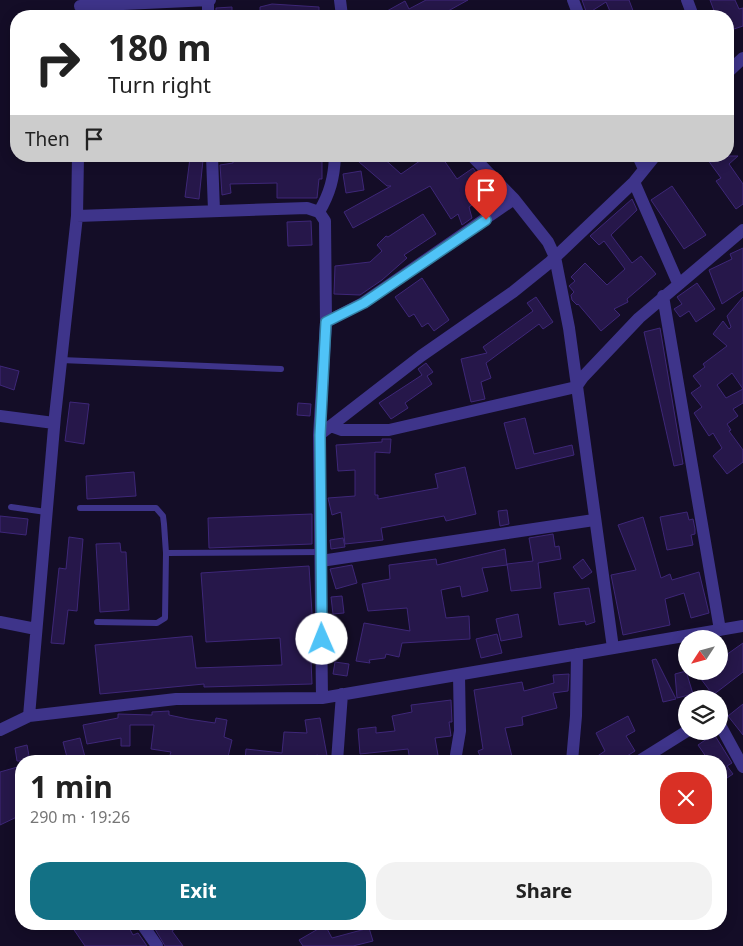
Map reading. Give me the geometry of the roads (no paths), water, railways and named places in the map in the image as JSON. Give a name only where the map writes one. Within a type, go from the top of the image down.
[{"type":"street","points":[[80,8],[209,0]]},
{"type":"street","points":[[29,716],[54,423],[77,216],[78,162]]},
{"type":"street","points":[[212,162],[214,212]]},
{"type":"street","points":[[319,212],[330,192],[335,162]]},
{"type":"street","points":[[478,162],[514,199],[548,242],[555,256],[569,328],[612,648]]},
{"type":"street","points":[[641,162],[644,169]]},
{"type":"street","points":[[320,435],[420,356],[513,292],[555,256],[634,182],[650,162]]},
{"type":"street","points":[[634,182],[678,283]]},
{"type":"street","points":[[326,322],[378,294],[514,199]]},
{"type":"street","points":[[77,216],[306,208],[319,212],[325,221],[326,322],[320,435],[322,698]]},
{"type":"street","points":[[331,426],[342,430],[388,430],[576,387],[583,377],[663,296],[743,230]]},
{"type":"street","points":[[663,296],[720,630],[743,626]]},
{"type":"street","points":[[0,416],[54,423]]},
{"type":"street","points":[[321,556],[594,520]]},
{"type":"street","points":[[0,622],[36,629]]},
{"type":"street","points":[[0,730],[29,716],[176,700],[322,698],[678,637]]},
{"type":"street","points":[[573,755],[576,716],[577,654]]},
{"type":"street","points":[[456,755],[460,731],[459,675]]},
{"type":"street","points":[[337,755],[342,694]]},
{"type":"street","points":[[649,755],[678,737]]},
{"type":"street","points":[[728,740],[743,767]]},
{"type":"street","points":[[146,930],[157,946]]},
{"type":"lane","points":[[61,360],[281,369]]},
{"type":"lane","points":[[10,507],[46,512]]},
{"type":"lane","points":[[80,508],[156,508],[163,516],[166,553],[166,614],[163,622],[97,622]]},
{"type":"lane","points":[[166,553],[321,556]]}]
